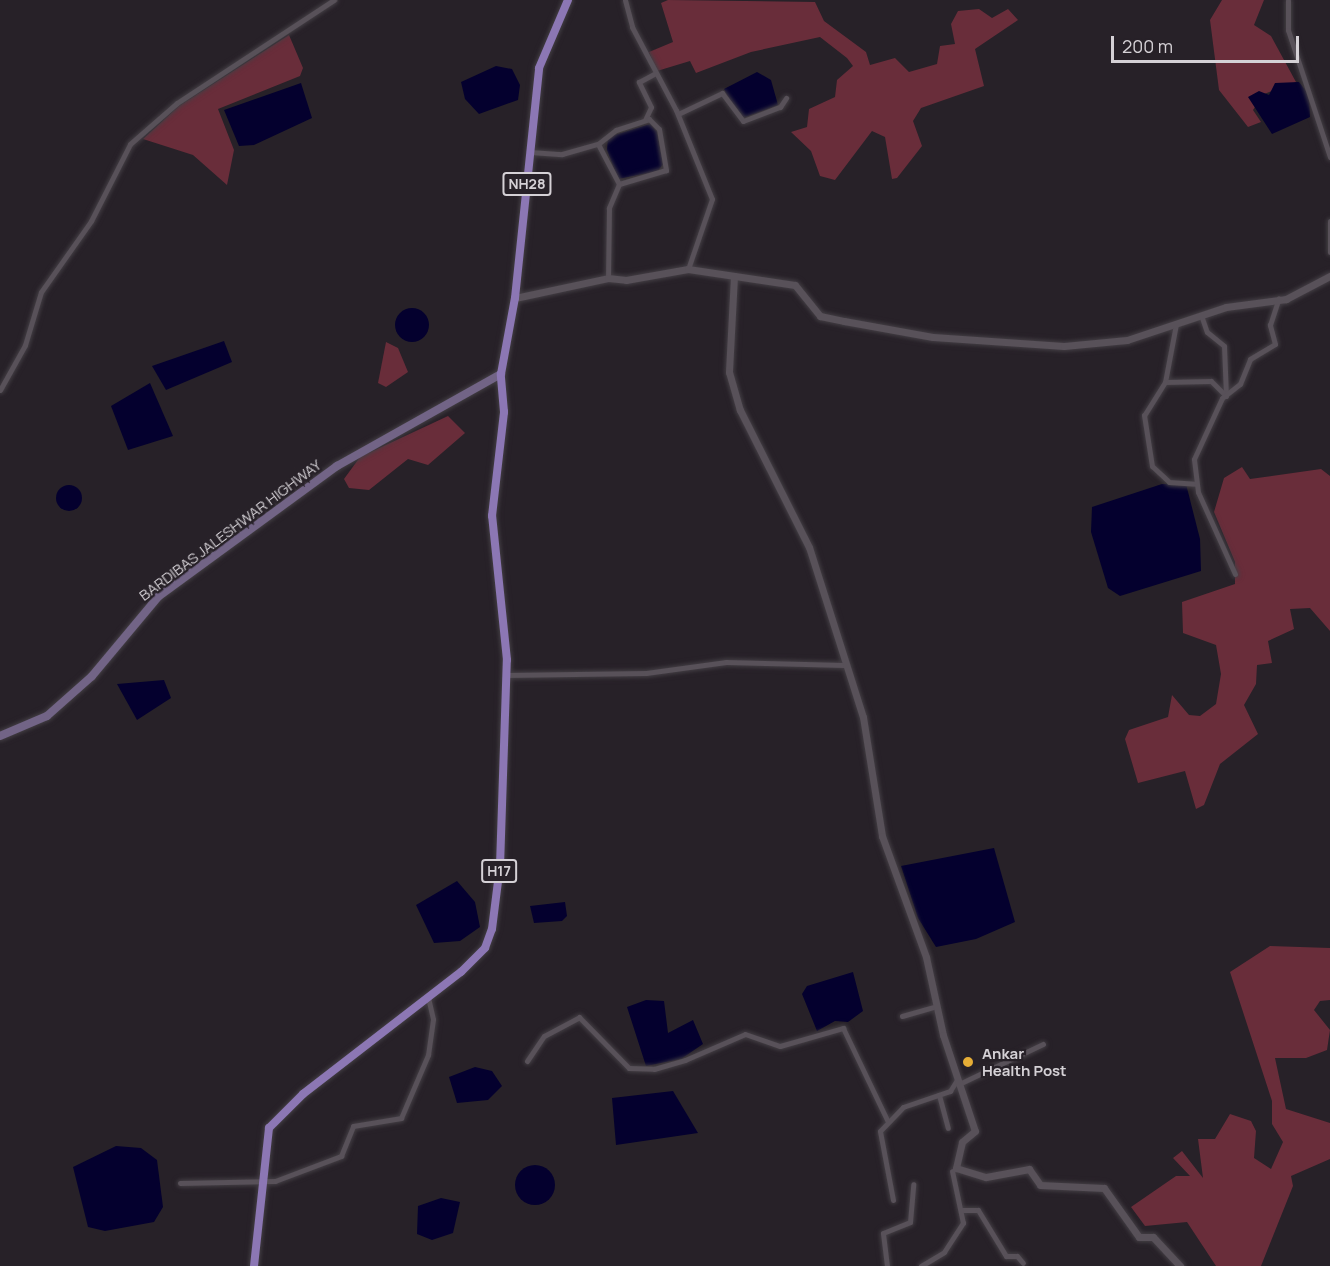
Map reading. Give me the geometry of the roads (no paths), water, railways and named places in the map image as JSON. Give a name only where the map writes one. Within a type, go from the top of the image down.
[{"type":"main road","name":"NH28","points":[[501,374],[515,298],[539,68],[568,0]]},
{"type":"main road","name":"H17","points":[[254,1266],[261,1181],[269,1128],[285,1111],[428,997],[485,948],[492,929],[500,866],[506,675],[492,516],[504,412],[501,374]]},
{"type":"main road","name":"BARDIBAS JALESHWAR HIGHWAY","points":[[0,736],[47,716],[92,676],[158,597],[337,466],[501,374]]},
{"type":"street","points":[[0,390],[25,345],[41,292],[91,220],[130,144],[177,103],[334,0]]},
{"type":"street","points":[[625,0],[656,73],[678,114],[712,199],[688,269]]},
{"type":"street","points":[[1288,0],[1288,30],[1330,157]]},
{"type":"street","points":[[530,152],[562,154],[598,144],[616,130],[645,120],[651,107],[639,82],[656,73]]},
{"type":"street","points":[[678,114],[722,93],[743,121],[780,107],[786,98]]},
{"type":"street","points":[[619,184],[666,170],[659,129],[645,120]]},
{"type":"street","points":[[598,144],[619,184]]},
{"type":"street","points":[[608,278],[609,208],[619,184]]},
{"type":"street","points":[[1330,221],[1330,252]]},
{"type":"street","points":[[515,298],[608,278],[626,280],[688,269],[795,285],[820,316],[933,338],[1064,346],[1128,340],[1201,315],[1279,298],[1330,276]]},
{"type":"street","points":[[734,276],[729,372],[740,410],[809,547],[844,665],[870,742],[882,836],[926,957],[958,1082],[975,1131],[962,1142],[956,1168],[986,1178],[1029,1169],[1040,1185],[1104,1188],[1139,1237],[1153,1237],[1180,1266]]},
{"type":"street","points":[[1235,574],[1195,484],[1194,459],[1226,396],[1240,384],[1250,359],[1275,344],[1270,325],[1279,298]]},
{"type":"street","points":[[1201,315],[1207,332],[1224,346],[1226,396]]},
{"type":"street","points":[[1176,324],[1165,382],[1144,415],[1152,466],[1169,482],[1195,484]]},
{"type":"street","points":[[1165,382],[1211,381],[1226,396]]},
{"type":"street","points":[[506,675],[646,673],[726,662],[844,665]]},
{"type":"street","points":[[180,1183],[261,1181],[341,1156],[353,1126],[401,1118],[428,1054],[433,1019],[428,997]]},
{"type":"street","points":[[902,1017],[937,1006]]},
{"type":"street","points":[[527,1061],[544,1036],[579,1017],[629,1068],[637,1069],[685,1060],[745,1034],[780,1046],[843,1028],[887,1120]]},
{"type":"street","points":[[893,1200],[894,1185],[878,1139],[887,1120],[903,1107],[939,1095],[958,1082],[1044,1044]]},
{"type":"street","points":[[939,1095],[948,1128]]},
{"type":"street","points":[[921,1266],[944,1252],[963,1223],[952,1171]]},
{"type":"street","points":[[888,1266],[884,1233],[910,1222],[913,1184]]},
{"type":"street","points":[[962,1210],[976,1208],[996,1231],[1006,1256],[1017,1256],[1023,1263]]},
{"type":"place","name":"Ankar Health Post","points":[[968,1062]]}]
